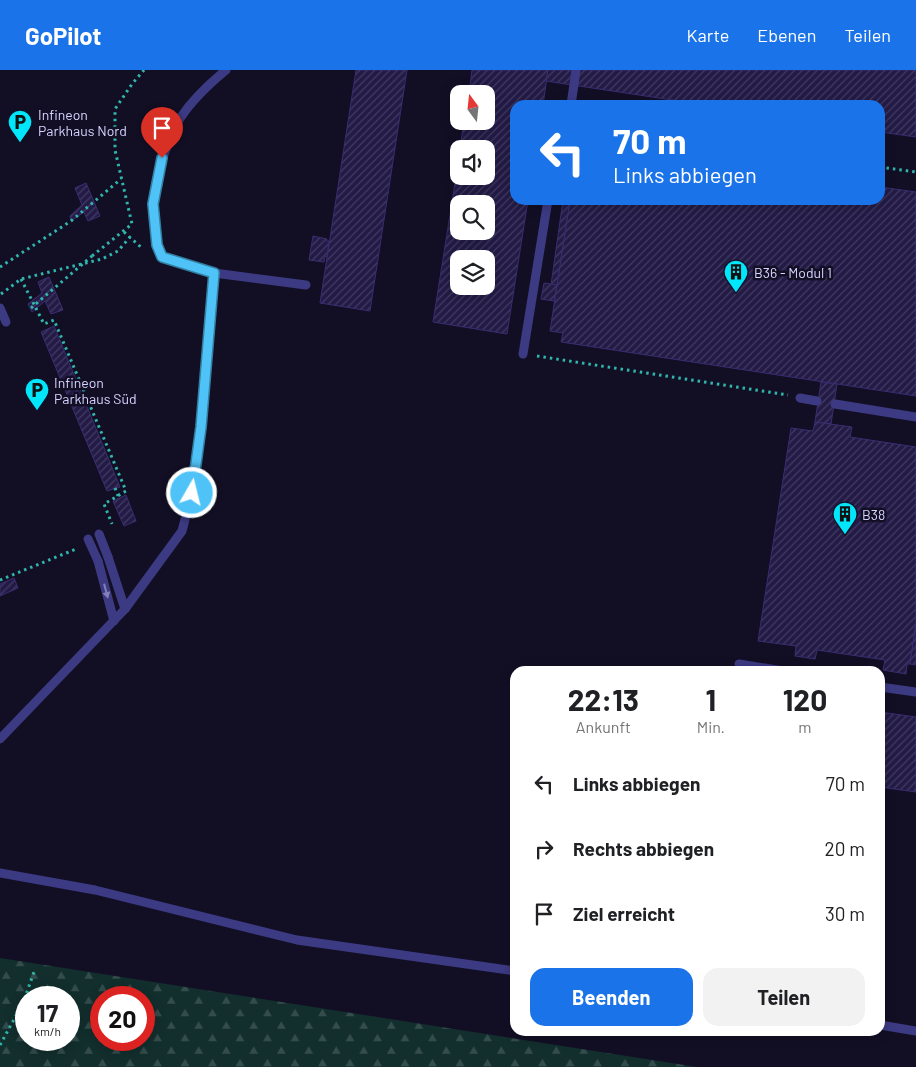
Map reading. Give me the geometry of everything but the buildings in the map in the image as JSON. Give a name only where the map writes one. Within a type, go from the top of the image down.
[{"type":"lane","points":[[226,70],[209,84],[180,118],[162,158],[153,204],[157,245],[162,257],[214,273],[306,285]]},
{"type":"lane","points":[[573,100],[576,70]]},
{"type":"lane","points":[[523,354],[547,205]]},
{"type":"lane","points":[[0,739],[125,610],[182,531],[192,493],[201,427],[214,273]]},
{"type":"lane","points":[[0,308],[6,322]]},
{"type":"lane","points":[[800,398],[817,401]]},
{"type":"lane","points":[[836,404],[916,417]]},
{"type":"lane","points":[[99,534],[125,610]]},
{"type":"lane","points":[[88,539],[98,561],[114,621]]},
{"type":"lane","points":[[739,664],[752,666]]},
{"type":"lane","points":[[885,688],[916,692]]},
{"type":"lane","points":[[0,873],[95,890],[297,940],[510,970]]},
{"type":"lane","points":[[885,1027],[916,1031]]},
{"type":"path","points":[[31,308],[132,224],[114,150],[115,109],[144,70]]},
{"type":"path","points":[[885,168],[916,172]]},
{"type":"path","points":[[0,268],[71,221],[121,179]]},
{"type":"path","points":[[0,294],[21,279],[102,259],[118,251],[130,238]]},
{"type":"path","points":[[21,279],[44,324],[54,320],[126,492],[104,504],[115,532]]},
{"type":"path","points":[[523,354],[800,398]]},
{"type":"path","points":[[115,488],[118,496]]},
{"type":"path","points":[[0,580],[79,547]]},
{"type":"path","points":[[0,1045],[23,1003],[34,972]]},
{"type":"green space","points":[[0,958],[697,1067],[0,1067]]},
{"type":"place","name":"Infineon Parkhaus Nord","points":[[20,143]]},
{"type":"place","name":"B36 - Modul 1","points":[[736,293]]},
{"type":"place","name":"Infineon Parkhaus Süd","points":[[37,411]]},
{"type":"place","name":"B38","points":[[845,535]]},
{"type":"route","points":[[162,158],[153,204],[157,245],[162,257],[214,273],[201,427],[192,493]]}]
